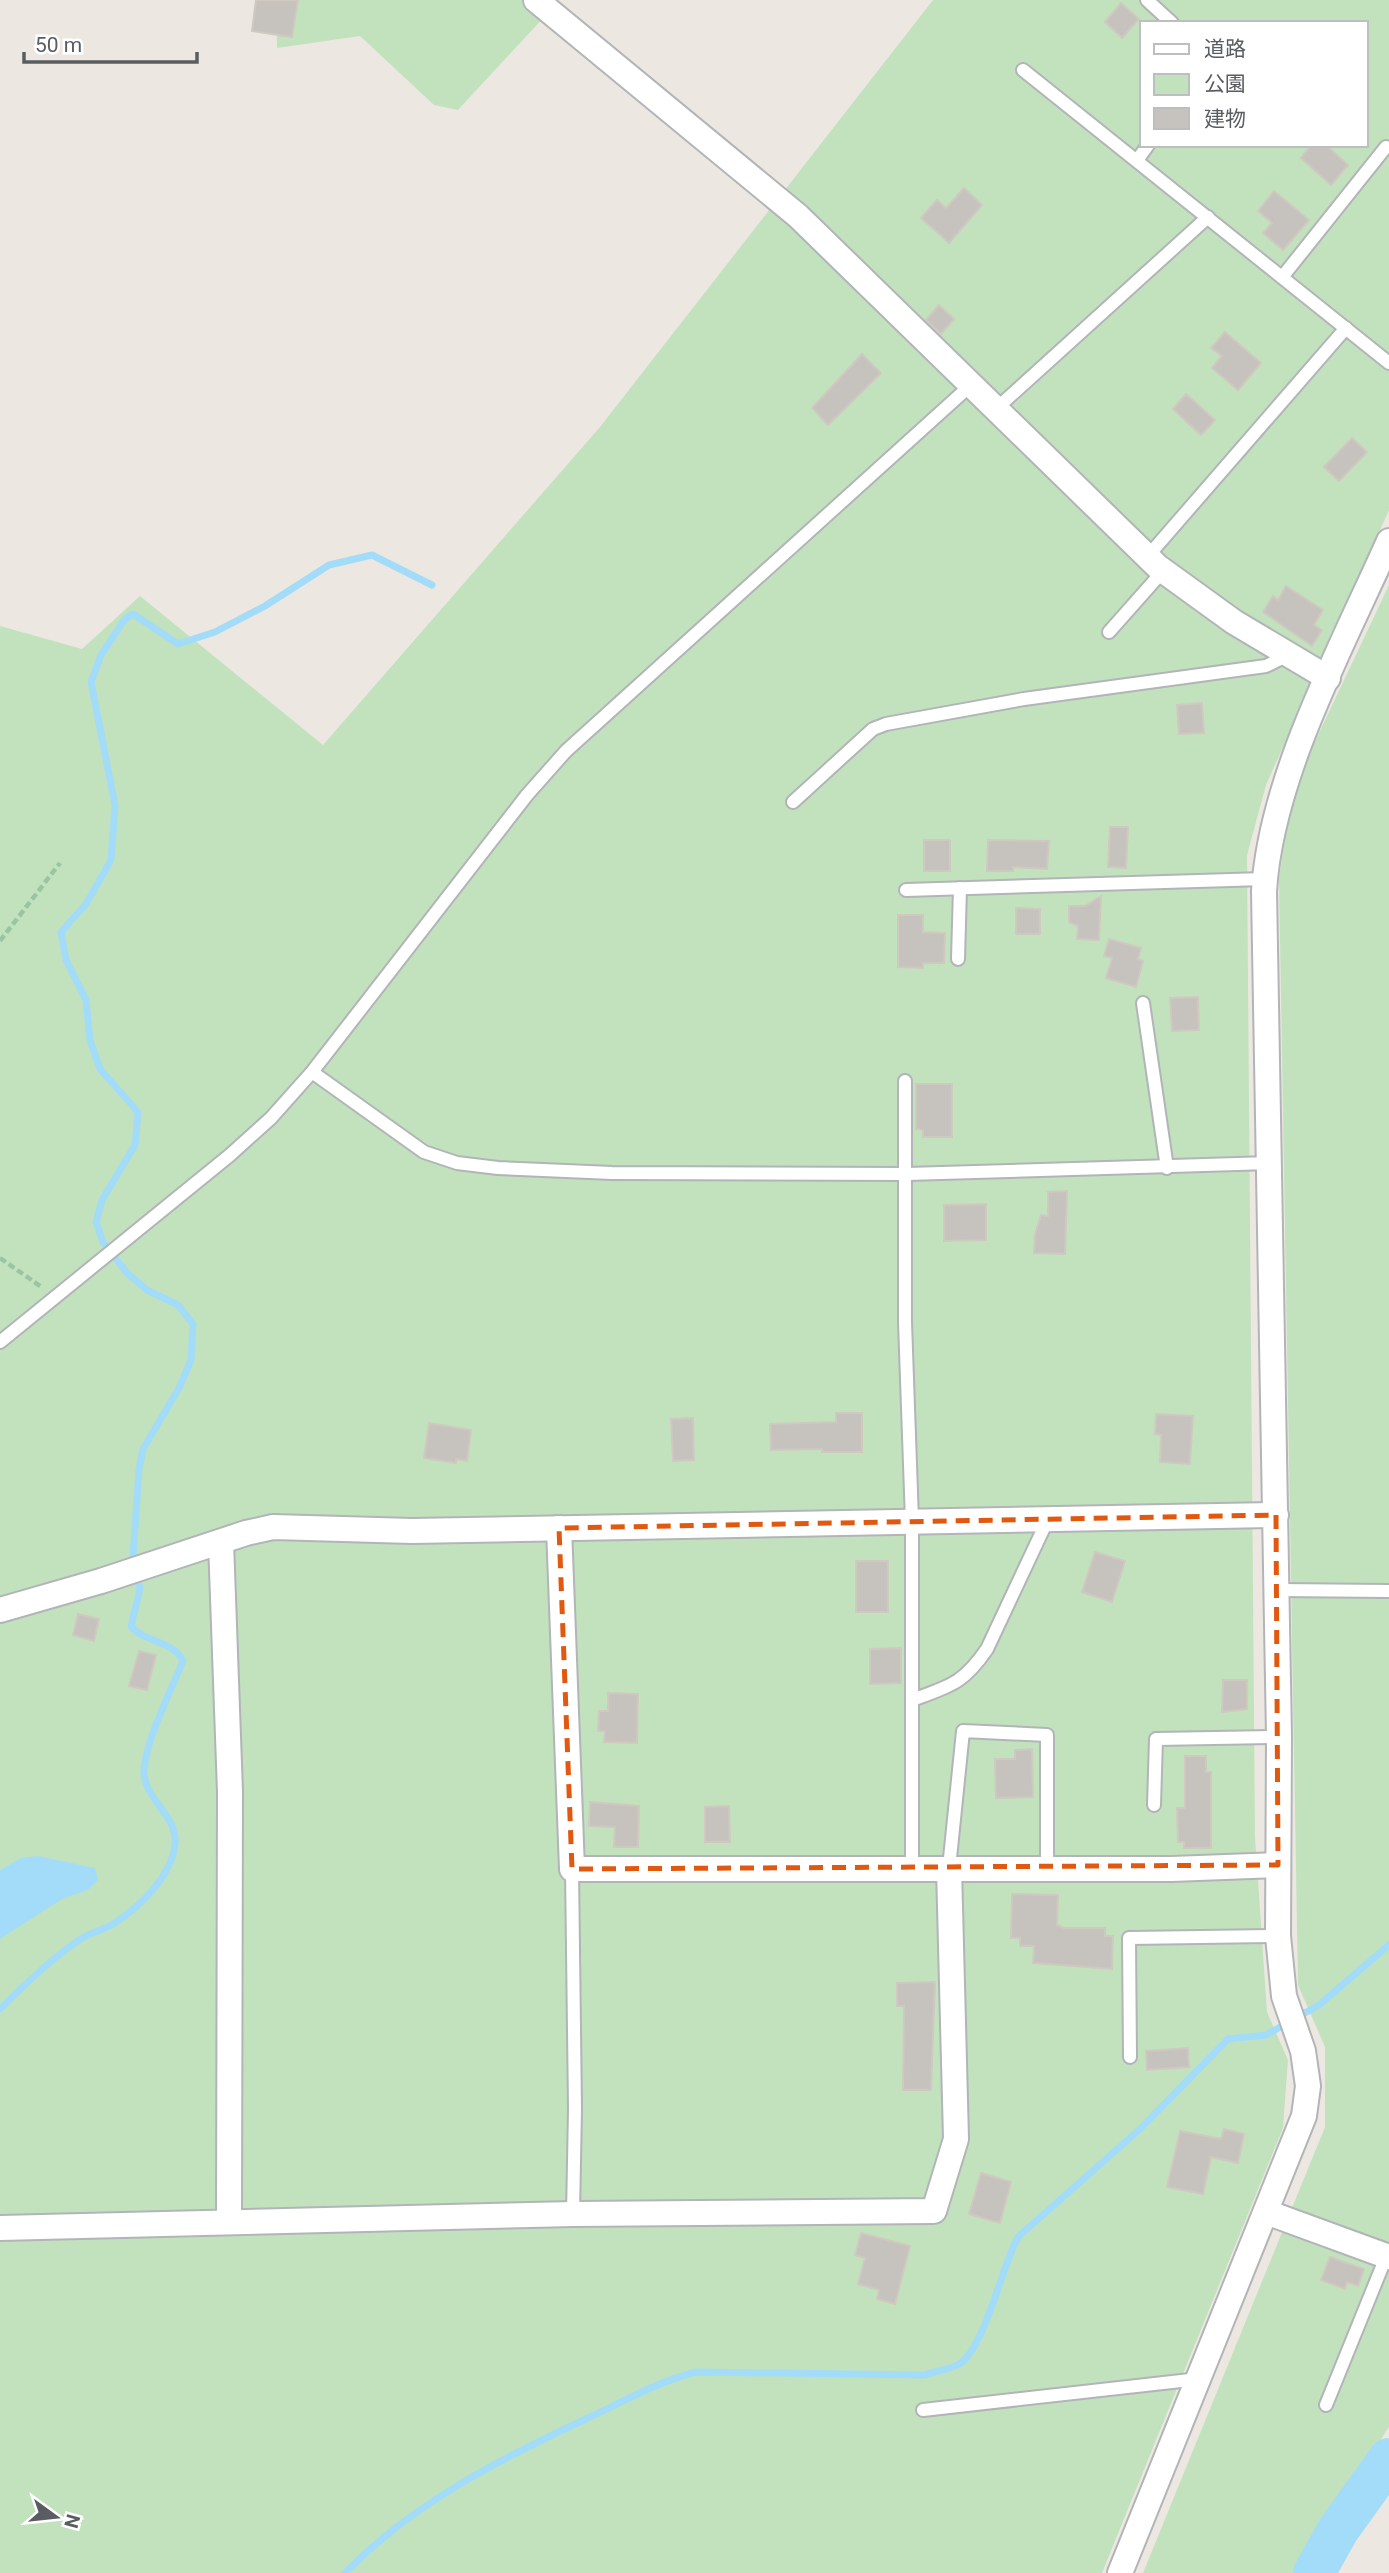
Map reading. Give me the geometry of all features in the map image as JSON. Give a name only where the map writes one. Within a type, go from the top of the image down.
[{"type":"street","points":[[536,0],[798,216],[1155,564],[1234,622],[1328,678]]},
{"type":"street","points":[[1120,2573],[1304,2116],[1308,2086],[1303,2051],[1284,1996],[1278,1936],[1279,1737],[1264,879],[1266,850],[1280,795],[1389,541]]},
{"type":"street","points":[[0,1610],[273,1527],[412,1531],[1276,1516]]},
{"type":"street","points":[[559,1528],[572,1869],[1172,1869],[1278,1865]]},
{"type":"street","points":[[221,1542],[230,1792],[229,2221]]},
{"type":"street","points":[[0,2228],[573,2214],[934,2211],[956,2139],[949,1868]]},
{"type":"street","points":[[1266,2212],[1387,2257]]},
{"type":"lane","points":[[1147,0],[1170,21]]},
{"type":"lane","points":[[1023,70],[1138,159],[1389,363]]},
{"type":"lane","points":[[1138,159],[1147,147]]},
{"type":"lane","points":[[1283,276],[1386,147]]},
{"type":"lane","points":[[997,408],[1208,217]]},
{"type":"lane","points":[[1109,632],[1155,564],[1346,328]]},
{"type":"lane","points":[[0,1342],[230,1155],[271,1118],[312,1072],[527,795],[566,751],[972,384]]},
{"type":"lane","points":[[793,802],[873,729],[886,724],[1024,699],[1266,666],[1289,655]]},
{"type":"lane","points":[[906,890],[1264,879]]},
{"type":"lane","points":[[958,959],[960,888]]},
{"type":"lane","points":[[1143,1003],[1167,1168]]},
{"type":"lane","points":[[312,1072],[424,1152],[457,1163],[498,1168],[612,1173],[907,1174],[1271,1163]]},
{"type":"lane","points":[[905,1081],[905,1322],[912,1521],[912,1868]]},
{"type":"lane","points":[[912,1700],[960,1682],[974,1668],[987,1649],[1048,1519]]},
{"type":"lane","points":[[1277,1590],[1389,1591]]},
{"type":"lane","points":[[949,1868],[963,1731],[1047,1735],[1046,1868]]},
{"type":"lane","points":[[1154,1805],[1156,1738],[1279,1737]]},
{"type":"lane","points":[[572,1869],[575,2109],[573,2214]]},
{"type":"lane","points":[[1130,2057],[1129,1938],[1278,1936]]},
{"type":"lane","points":[[1326,2405],[1387,2257]]},
{"type":"lane","points":[[923,2410],[1199,2379]]},
{"type":"path","points":[[0,940],[60,863]]},
{"type":"path","points":[[0,1258],[55,1297]]},
{"type":"highlighted area","points":[[1276,1515],[1278,1865],[572,1869],[559,1528]]},
{"type":"green space","points":[[276,0],[558,2],[458,110],[434,105],[360,36],[277,48]]},
{"type":"green space","points":[[933,0],[1389,0],[1389,510],[1266,785],[1247,855],[1255,1837],[1267,2012],[1288,2060],[1283,2128],[1102,2573],[0,2573],[0,626],[82,649],[140,596],[323,745],[600,427]]},
{"type":"green space","points":[[1389,585],[1389,2427],[1293,2573],[1143,2573],[1325,2127],[1325,2047],[1298,1985],[1279,879],[1292,790]]},
{"type":"water","points":[[38,1856],[95,1868],[98,1880],[88,1890],[62,1899],[0,1939],[0,1870],[21,1858]]},
{"type":"building","points":[[256,0],[298,0],[292,37],[252,31]]},
{"type":"building","points":[[1121,3],[1139,19],[1122,38],[1105,22]]},
{"type":"building","points":[[1309,147],[1328,147],[1348,165],[1331,185],[1301,158]]},
{"type":"building","points":[[964,188],[982,205],[949,243],[921,218],[937,200],[946,208]]},
{"type":"building","points":[[1274,191],[1309,220],[1283,250],[1263,233],[1272,223],[1258,211]]},
{"type":"building","points":[[939,305],[954,319],[941,334],[926,320]]},
{"type":"building","points":[[1225,332],[1261,363],[1238,390],[1212,368],[1222,356],[1211,348]]},
{"type":"building","points":[[862,354],[881,373],[828,425],[812,408]]},
{"type":"building","points":[[1186,394],[1215,420],[1201,435],[1173,409]]},
{"type":"building","points":[[1352,438],[1367,452],[1339,481],[1324,467]]},
{"type":"building","points":[[1286,586],[1323,610],[1314,625],[1322,630],[1312,646],[1263,612],[1273,596],[1278,600]]},
{"type":"building","points":[[1202,703],[1204,733],[1179,734],[1177,705]]},
{"type":"building","points":[[1110,827],[1128,827],[1126,868],[1108,867]]},
{"type":"building","points":[[924,840],[950,840],[950,871],[924,871]]},
{"type":"building","points":[[988,840],[1049,841],[1047,869],[1013,867],[1013,871],[987,871]]},
{"type":"building","points":[[1101,896],[1099,940],[1077,939],[1078,926],[1069,922],[1069,906],[1085,906]]},
{"type":"building","points":[[1016,908],[1040,909],[1040,934],[1016,934]]},
{"type":"building","points":[[898,915],[923,915],[923,932],[945,933],[944,963],[923,963],[923,968],[898,967]]},
{"type":"building","points":[[1109,939],[1141,948],[1138,959],[1143,961],[1136,987],[1106,978],[1112,958],[1104,956]]},
{"type":"building","points":[[1198,997],[1199,1030],[1172,1031],[1170,998]]},
{"type":"building","points":[[916,1084],[952,1084],[952,1137],[923,1137],[923,1130],[916,1129]]},
{"type":"building","points":[[1067,1191],[1065,1254],[1034,1253],[1035,1235],[1041,1215],[1048,1216],[1048,1192]]},
{"type":"building","points":[[986,1204],[986,1240],[944,1241],[944,1205]]},
{"type":"building","points":[[836,1413],[862,1413],[862,1452],[822,1452],[822,1449],[771,1450],[770,1424],[836,1422]]},
{"type":"building","points":[[1156,1414],[1193,1416],[1190,1464],[1160,1462],[1161,1435],[1155,1434]]},
{"type":"building","points":[[693,1418],[694,1460],[673,1461],[671,1419]]},
{"type":"building","points":[[429,1423],[471,1430],[467,1461],[456,1459],[456,1463],[424,1458]]},
{"type":"building","points":[[1095,1552],[1125,1561],[1112,1602],[1082,1592]]},
{"type":"building","points":[[856,1561],[888,1561],[888,1612],[856,1612]]},
{"type":"building","points":[[78,1614],[99,1619],[94,1641],[73,1635]]},
{"type":"building","points":[[901,1648],[901,1683],[870,1684],[870,1649]]},
{"type":"building","points":[[139,1651],[156,1655],[147,1690],[129,1686]]},
{"type":"building","points":[[1223,1680],[1247,1680],[1247,1709],[1222,1712]]},
{"type":"building","points":[[608,1693],[638,1694],[637,1743],[604,1742],[605,1731],[598,1731],[599,1711],[608,1711]]},
{"type":"building","points":[[1032,1749],[1033,1797],[996,1798],[995,1759],[1015,1759],[1015,1750]]},
{"type":"building","points":[[1185,1756],[1206,1756],[1206,1772],[1211,1772],[1211,1848],[1184,1848],[1184,1842],[1178,1842],[1177,1808],[1185,1808]]},
{"type":"building","points":[[590,1802],[639,1806],[638,1847],[614,1847],[615,1827],[589,1826]]},
{"type":"building","points":[[729,1806],[730,1842],[705,1842],[705,1807]]},
{"type":"building","points":[[1012,1894],[1058,1895],[1057,1925],[1064,1928],[1105,1928],[1105,1936],[1113,1936],[1112,1969],[1033,1963],[1034,1946],[1020,1946],[1020,1938],[1011,1938]]},
{"type":"building","points":[[935,1982],[931,2090],[903,2090],[904,2006],[897,2006],[897,1983]]},
{"type":"building","points":[[1188,2048],[1189,2067],[1147,2070],[1146,2051]]},
{"type":"building","points":[[1224,2129],[1244,2134],[1238,2163],[1211,2157],[1203,2194],[1167,2187],[1180,2131],[1221,2139]]},
{"type":"building","points":[[981,2173],[1011,2182],[1000,2223],[969,2214]]},
{"type":"building","points":[[861,2233],[910,2246],[895,2304],[877,2299],[879,2290],[858,2284],[865,2258],[855,2255]]},
{"type":"building","points":[[1330,2257],[1364,2269],[1358,2286],[1347,2282],[1345,2289],[1321,2280]]},
{"type":"waterway","points":[[0,2009],[66,1949],[85,1936],[115,1923],[144,1899],[168,1867],[175,1844],[175,1834],[167,1816],[149,1791],[144,1772],[153,1732],[183,1661],[172,1649],[143,1636],[131,1626],[140,1589],[133,1556],[139,1469],[143,1449],[179,1388],[191,1360],[193,1324],[178,1305],[147,1290],[127,1273],[103,1242],[96,1222],[102,1200],[135,1145],[138,1112],[100,1069],[90,1040],[86,1000],[66,960],[61,932],[86,904],[111,860],[115,805],[91,682],[101,655],[125,619],[133,614],[178,644],[215,632],[265,606],[329,565],[372,555],[432,585]]},
{"type":"waterway","points":[[345,2573],[399,2525],[459,2485],[555,2434],[641,2392],[682,2376],[696,2372],[925,2375],[958,2365],[970,2353],[986,2323],[1018,2237],[1140,2129],[1228,2039],[1266,2035],[1319,2005],[1389,1945]]},
{"type":"waterway","points":[[1314,2573],[1338,2530],[1389,2459]]}]
